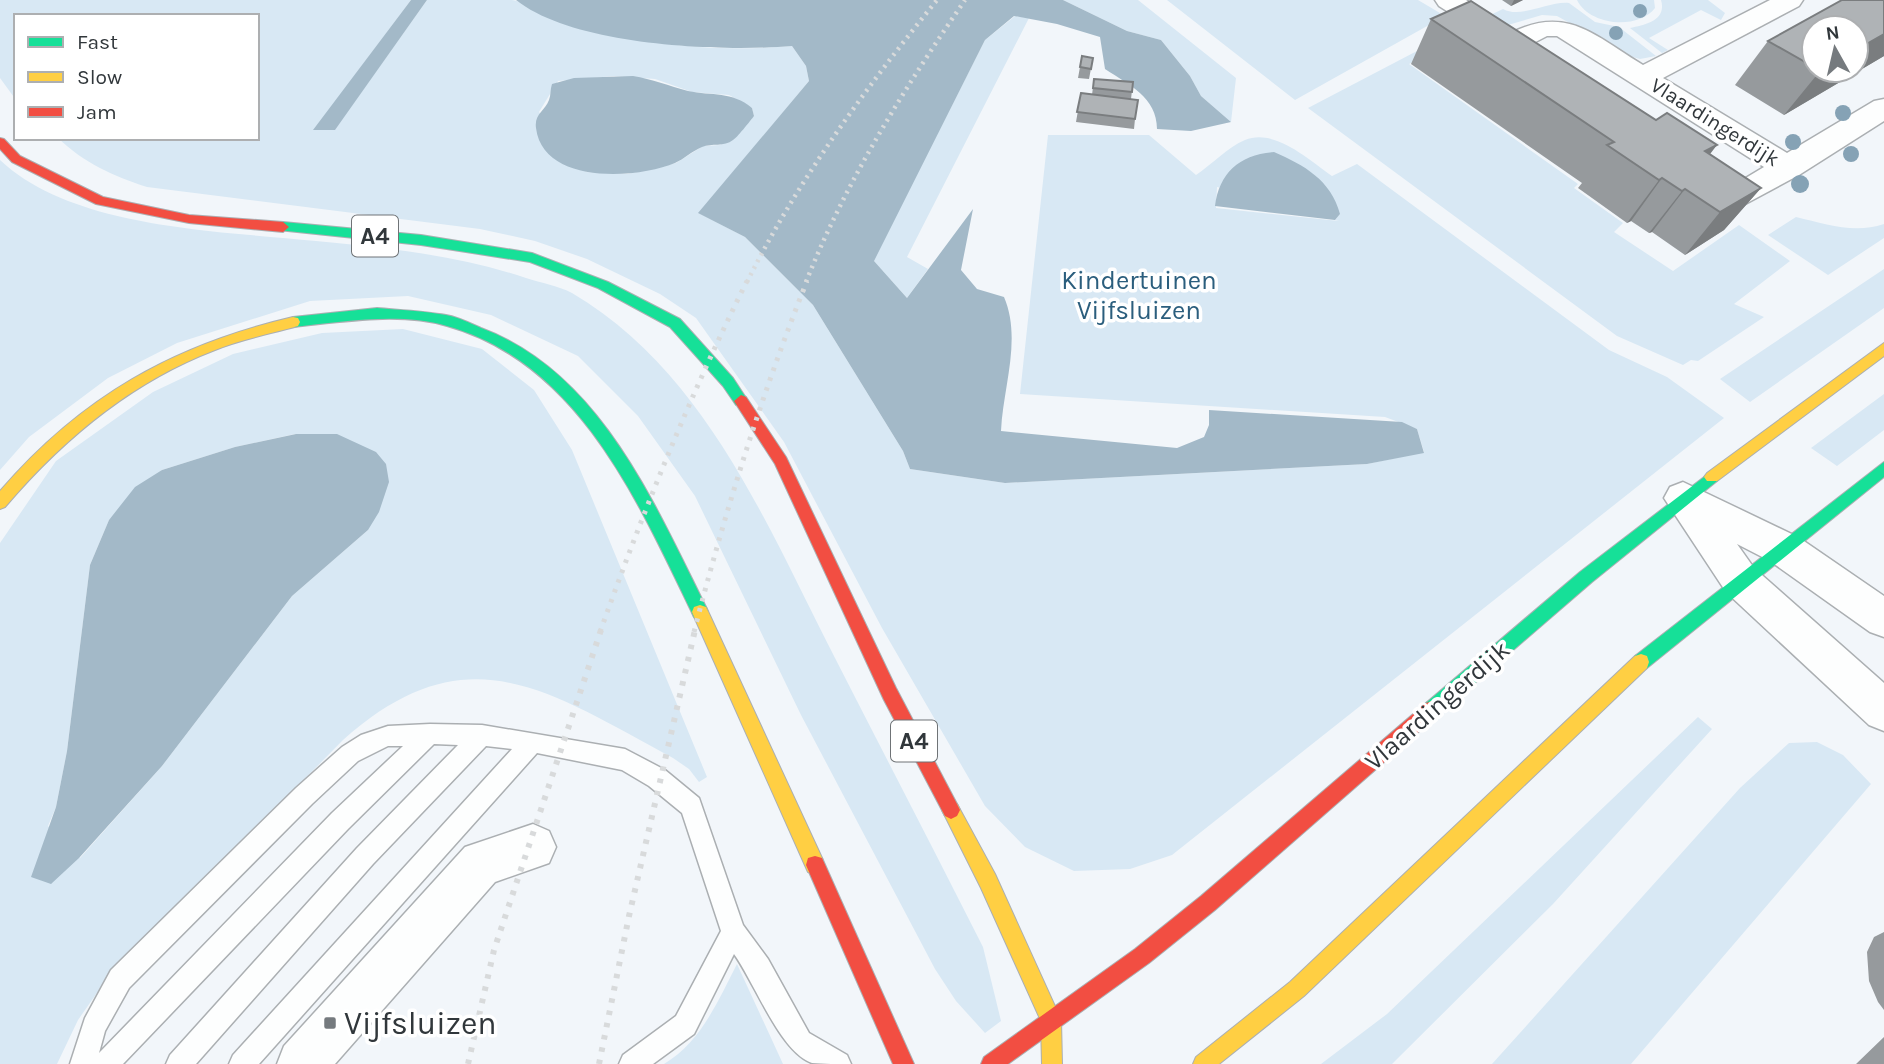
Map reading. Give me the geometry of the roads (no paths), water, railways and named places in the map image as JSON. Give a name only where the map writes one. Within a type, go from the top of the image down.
[{"type":"main road","name":"A4","points":[[0,142],[16,159],[100,201],[189,219],[421,240],[532,258],[603,285],[675,323],[728,382],[781,461],[890,694],[988,881],[1051,1020]]},
{"type":"main road","points":[[0,502],[16,478],[81,418],[144,378],[208,346],[289,321],[379,312],[454,320],[518,348],[575,396],[635,477],[717,645],[904,1064]]},
{"type":"main road","name":"Vlaardingerdijk","points":[[991,1064],[1142,956],[1208,903],[1586,577],[1763,436],[1884,348]]},
{"type":"main road","points":[[1203,1064],[1297,989],[1628,671],[1884,468]]},
{"type":"main road","points":[[1051,1020],[1052,1064]]},
{"type":"street","points":[[1448,0],[1512,41],[1497,50],[1542,78]]},
{"type":"street","name":"Vlaardingerdijk","points":[[1642,77],[1745,12],[1790,0]]},
{"type":"street","name":"Vlaardingerdijk","points":[[1512,41],[1542,28],[1563,28],[1788,168]]},
{"type":"street","name":"Vlaardingerdijk","points":[[1689,171],[1734,199],[1884,108]]},
{"type":"street","points":[[1683,499],[1784,549],[1884,619]]},
{"type":"street","points":[[1683,499],[1740,580],[1884,711]]},
{"type":"street","points":[[302,1064],[481,863],[533,847]]},
{"type":"lane","points":[[106,1064],[340,821],[430,734]]},
{"type":"lane","points":[[83,1064],[94,1027],[120,979],[304,796],[369,742],[388,736],[430,734],[482,735],[533,742],[625,760],[657,778],[691,806],[733,932],[759,968],[800,1042],[838,1064]]},
{"type":"lane","points":[[179,1064],[365,856],[482,735]]},
{"type":"lane","points":[[242,1064],[533,742]]},
{"type":"lane","points":[[632,1064],[685,1025],[733,932]]},
{"type":"railway","points":[[747,282],[788,207],[834,136],[937,0]]},
{"type":"railway","points":[[806,282],[839,208],[878,136],[965,0]]},
{"type":"railway","points":[[600,632],[668,454],[747,281]]},
{"type":"railway","points":[[694,632],[745,455],[774,367],[807,281]]},
{"type":"railway","points":[[468,1064],[494,950],[601,630]]},
{"type":"railway","points":[[599,1064],[629,916],[695,630]]},
{"type":"place","name":"Vijfsluizen","points":[[330,1023]]},
{"type":"park label","name":"Kindertuinen Vijfsluizen","points":[[1139,295]]}]
